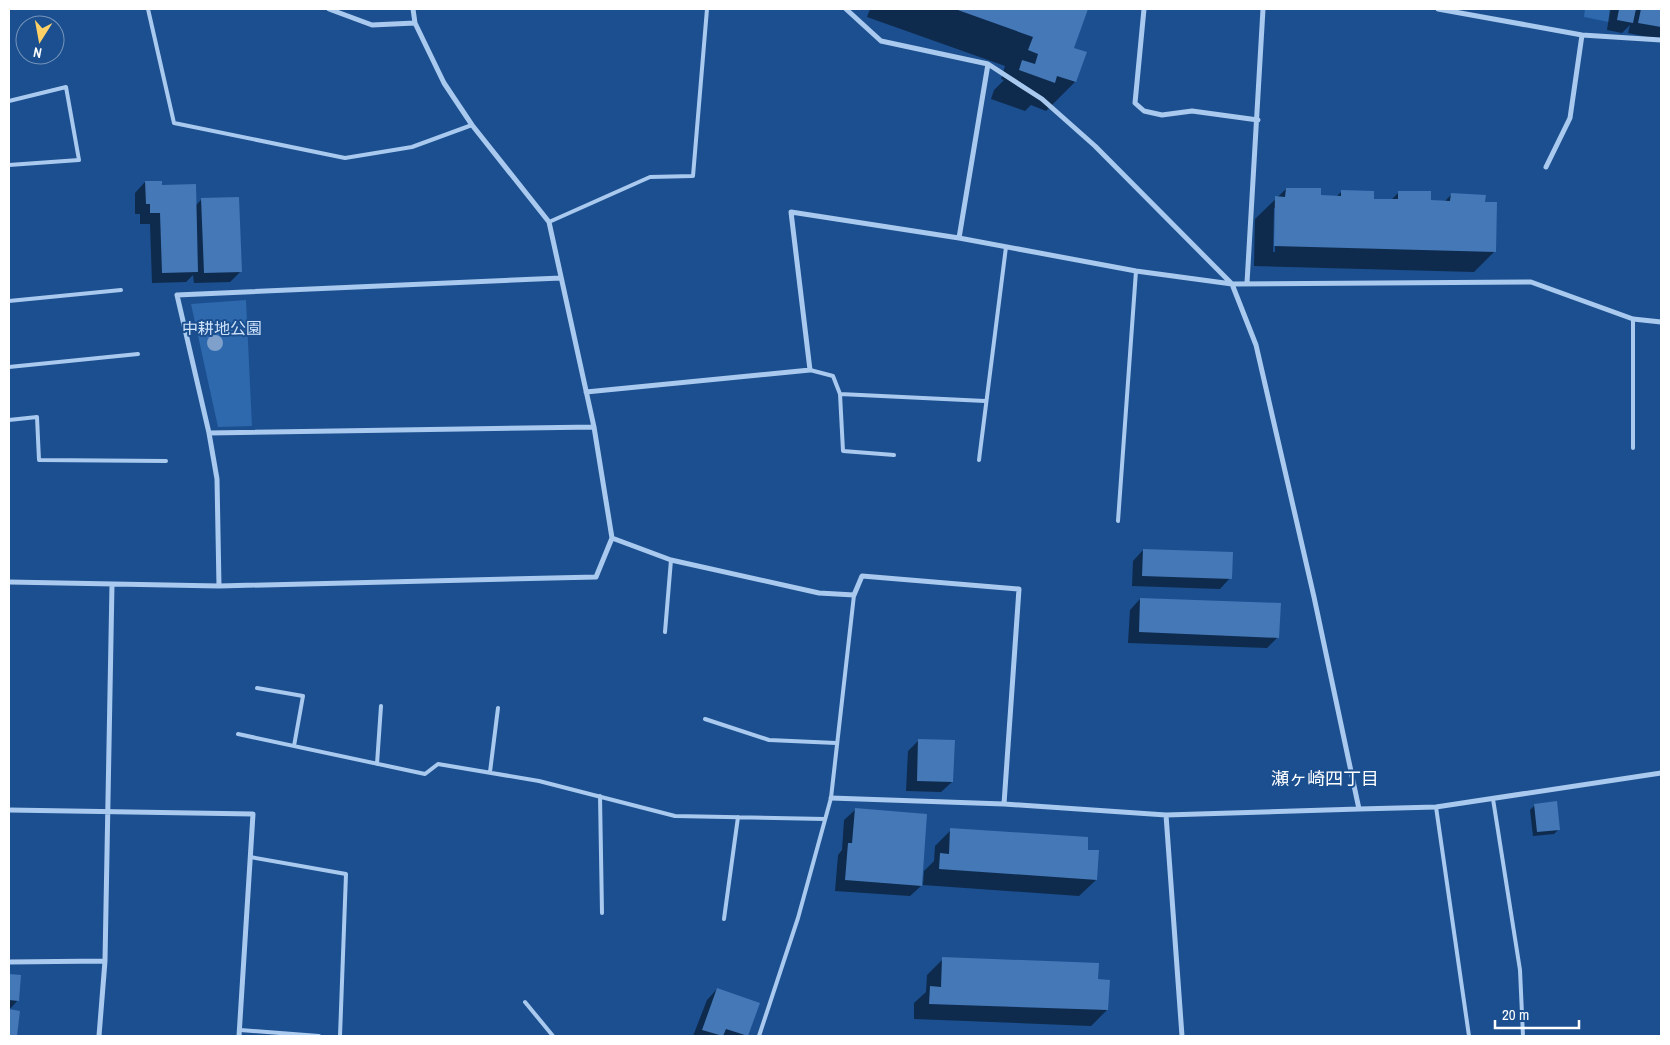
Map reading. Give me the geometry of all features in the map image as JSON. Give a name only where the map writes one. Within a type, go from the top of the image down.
[{"type":"street","points":[[329,9],[372,25],[415,22]]},
{"type":"street","points":[[9,582],[219,586],[596,577],[612,538],[594,427],[548,222],[472,125],[444,84],[415,22],[413,9]]},
{"type":"street","points":[[846,9],[880,41],[988,64],[1042,99],[1095,146],[1232,284],[1256,345],[1314,597],[1359,810]]},
{"type":"street","points":[[1144,9],[1135,103],[1144,112],[1162,115],[1192,111],[1258,120]]},
{"type":"street","points":[[1247,283],[1263,9]]},
{"type":"street","points":[[1438,9],[1582,36],[1661,40]]},
{"type":"street","points":[[1546,167],[1570,118],[1582,36]]},
{"type":"street","points":[[959,238],[988,64]]},
{"type":"street","points":[[586,392],[810,370],[791,212],[959,238],[1136,271],[1232,284],[1531,282],[1633,319],[1661,322]]},
{"type":"street","points":[[219,586],[217,479],[209,433],[177,295],[561,278]]},
{"type":"street","points":[[209,433],[594,427]]},
{"type":"street","points":[[612,538],[671,560],[819,593],[854,595],[862,576],[1019,589],[1004,804]]},
{"type":"street","points":[[99,1036],[105,961],[112,584]]},
{"type":"street","points":[[831,798],[1004,804],[1166,815],[1359,810],[1436,807],[1661,773]]},
{"type":"street","points":[[9,810],[253,814],[239,1036]]},
{"type":"street","points":[[1166,815],[1182,1036]]},
{"type":"street","points":[[9,962],[105,961]]},
{"type":"lane","points":[[148,9],[174,123],[345,158],[412,147],[472,125]]},
{"type":"lane","points":[[548,222],[650,177],[693,176],[707,9]]},
{"type":"lane","points":[[9,101],[66,87],[79,160],[9,165]]},
{"type":"lane","points":[[979,460],[1006,247]]},
{"type":"lane","points":[[1118,520],[1136,271]]},
{"type":"lane","points":[[9,301],[121,290]]},
{"type":"lane","points":[[1633,319],[1633,448]]},
{"type":"lane","points":[[9,367],[138,354]]},
{"type":"lane","points":[[810,370],[833,376],[840,394],[844,451],[894,455]]},
{"type":"lane","points":[[840,394],[985,401]]},
{"type":"lane","points":[[9,420],[37,417],[39,460],[166,461]]},
{"type":"lane","points":[[665,632],[671,560]]},
{"type":"lane","points":[[759,1036],[798,918],[831,798],[854,595]]},
{"type":"lane","points":[[257,688],[303,696],[294,746]]},
{"type":"lane","points":[[377,764],[381,706]]},
{"type":"lane","points":[[490,772],[498,708]]},
{"type":"lane","points":[[705,719],[770,740],[836,743]]},
{"type":"lane","points":[[238,734],[425,774],[438,764],[539,781],[675,816],[825,819]]},
{"type":"lane","points":[[600,796],[602,913]]},
{"type":"lane","points":[[1493,799],[1520,970],[1523,1036]]},
{"type":"lane","points":[[1436,807],[1469,1036]]},
{"type":"lane","points":[[724,919],[738,817]]},
{"type":"lane","points":[[250,857],[346,874],[340,1036]]},
{"type":"lane","points":[[525,1002],[553,1036]]},
{"type":"lane","points":[[240,1030],[319,1036]]},
{"type":"green space","points":[[1585,9],[1611,9],[1609,22],[1584,17]]},
{"type":"green space","name":"中耕地公園","points":[[246,300],[252,426],[218,427],[191,304]]},
{"type":"building","points":[[955,9],[1088,9],[1074,48],[1087,52],[1076,82],[1057,76],[1055,83],[1019,70],[1022,60],[1035,64],[1038,54],[1028,50],[1033,37]]},
{"type":"building","points":[[1619,9],[1636,9],[1633,23],[1617,20]]},
{"type":"building","points":[[1641,9],[1661,9],[1661,27],[1638,23]]},
{"type":"building","points":[[145,181],[162,181],[162,185],[196,184],[198,272],[162,273],[160,213],[150,213],[150,204],[146,204]]},
{"type":"building","points":[[1286,188],[1321,188],[1321,195],[1341,196],[1341,190],[1374,191],[1374,199],[1398,199],[1398,191],[1431,191],[1431,200],[1450,201],[1451,193],[1486,195],[1485,202],[1497,202],[1496,252],[1274,246],[1275,196],[1285,197]]},
{"type":"building","points":[[239,197],[242,272],[204,273],[201,198]]},
{"type":"building","points":[[1143,549],[1233,552],[1232,579],[1142,576]]},
{"type":"building","points":[[1140,598],[1281,603],[1279,638],[1139,632]]},
{"type":"building","points":[[918,739],[955,740],[953,782],[917,781]]},
{"type":"building","points":[[1557,801],[1560,830],[1537,832],[1534,804]]},
{"type":"building","points":[[855,808],[927,814],[922,886],[845,880],[848,843],[852,843]]},
{"type":"building","points":[[950,828],[1088,837],[1088,850],[1099,850],[1097,880],[939,869],[940,853],[949,854]]},
{"type":"building","points":[[942,957],[1099,963],[1098,979],[1110,980],[1108,1010],[929,1004],[930,986],[941,987]]},
{"type":"building","points":[[9,974],[21,975],[19,1001],[9,1000]]},
{"type":"building","points":[[717,988],[760,1003],[748,1036],[726,1029],[723,1036],[702,1030]]},
{"type":"building","points":[[9,1009],[20,1011],[17,1036],[9,1036]]},
{"type":"district","name":"瀬ヶ崎四丁目","points":[[1325,779]]}]
